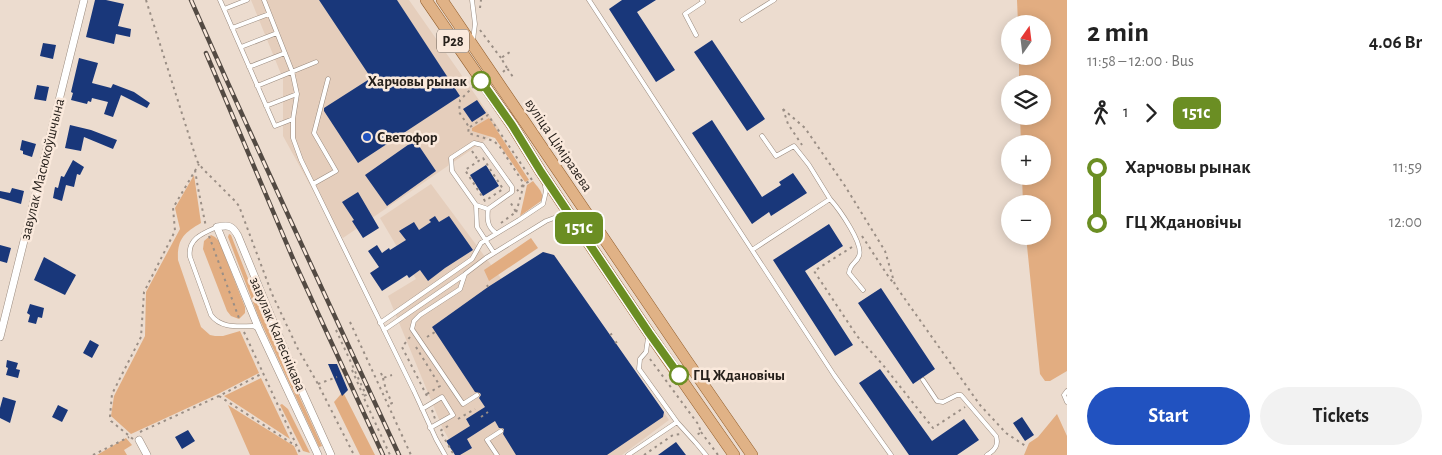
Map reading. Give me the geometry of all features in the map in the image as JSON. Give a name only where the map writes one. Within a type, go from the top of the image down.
[{"type":"main road","name":"вуліца Ціміразева","points":[[426,0],[512,125],[541,172],[649,333],[734,455]]},
{"type":"main road","name":"вуліца Ціміразева","points":[[442,0],[752,455]]},
{"type":"street","name":"завулак Масюкоўшчына","points":[[0,337],[84,0]]},
{"type":"street","name":"завулак Калеснікава","points":[[318,455],[259,329],[217,227],[228,226],[233,228],[238,236],[298,382],[332,455]]},
{"type":"street","points":[[140,440],[147,455]]},
{"type":"lane","points":[[220,0],[275,126],[293,119]]},
{"type":"lane","points":[[224,9],[247,0]]},
{"type":"lane","points":[[264,0],[292,71],[297,94],[293,119],[293,138],[301,160],[430,428],[445,455]]},
{"type":"lane","points":[[472,0],[475,24],[472,44]]},
{"type":"lane","points":[[589,0],[834,375],[891,455]]},
{"type":"lane","points":[[696,35],[684,14],[703,2],[702,0]]},
{"type":"lane","points":[[742,20],[774,0]]},
{"type":"lane","points":[[232,28],[269,14]]},
{"type":"lane","points":[[240,48],[277,33]]},
{"type":"lane","points":[[249,67],[285,53]]},
{"type":"lane","points":[[257,86],[316,62]]},
{"type":"lane","points":[[313,184],[336,171],[314,133],[328,79]]},
{"type":"lane","points":[[266,106],[297,94]]},
{"type":"lane","points":[[762,136],[776,156],[794,146],[836,206],[858,243],[860,250],[859,258],[850,266],[849,273],[863,290]]},
{"type":"lane","points":[[476,206],[488,208],[512,192],[512,187],[488,151],[482,145],[474,143],[451,158],[452,171],[476,206],[477,227],[494,253]]},
{"type":"lane","points":[[380,323],[472,259],[481,243],[543,204],[546,191],[541,172]]},
{"type":"lane","points":[[752,250],[830,199]]},
{"type":"lane","points":[[488,208],[487,220],[492,230],[496,233]]},
{"type":"lane","points":[[384,330],[494,253],[554,218],[560,218],[582,232]]},
{"type":"lane","name":"завулак Калеснікава","points":[[217,227],[202,233],[191,244],[190,249],[190,258],[213,318],[226,325],[254,326],[259,329]]},
{"type":"lane","points":[[465,274],[460,289],[420,315],[414,321],[412,329],[463,404],[477,395]]},
{"type":"lane","points":[[649,333],[646,352],[640,359],[639,369],[677,422],[706,455]]},
{"type":"lane","points":[[923,380],[937,401],[943,402],[961,395],[969,404],[996,436],[998,442],[996,447],[987,455]]},
{"type":"lane","points":[[1067,392],[1064,395],[1067,402]]},
{"type":"lane","points":[[422,409],[442,397],[453,415],[430,428]]},
{"type":"lane","points":[[628,455],[677,422]]},
{"type":"lane","points":[[497,455],[487,440],[501,431]]},
{"type":"path","points":[[146,0],[197,161],[211,178],[236,201],[272,294],[298,350],[318,384],[354,455]]},
{"type":"path","points":[[480,9],[481,0]]},
{"type":"path","points":[[478,28],[501,58],[512,77]]},
{"type":"path","points":[[501,58],[510,52]]},
{"type":"path","points":[[501,74],[507,68]]},
{"type":"path","points":[[783,109],[805,128],[845,186],[885,250],[896,285],[980,405],[1006,433],[1027,447]]},
{"type":"path","points":[[533,122],[540,117],[536,111]]},
{"type":"path","points":[[469,127],[488,115],[532,180],[524,184]]},
{"type":"path","points":[[537,120],[559,152],[570,154]]},
{"type":"path","points":[[483,158],[503,189],[485,201],[465,170],[483,158]]},
{"type":"path","points":[[199,164],[173,208],[175,231],[144,292],[141,337],[112,394],[111,421],[130,437],[140,440],[263,373]]},
{"type":"path","points":[[195,170],[207,231],[242,326],[301,455]]},
{"type":"path","points":[[858,243],[814,271],[857,336],[933,428],[969,404]]},
{"type":"path","points":[[350,322],[411,455]]},
{"type":"path","points":[[336,330],[366,395],[363,396]]},
{"type":"path","points":[[427,336],[435,332]]},
{"type":"path","points":[[426,394],[440,386],[410,336],[402,347],[426,394],[440,431],[454,455]]},
{"type":"path","points":[[352,370],[390,455]]},
{"type":"path","points":[[381,373],[392,403],[388,405]]},
{"type":"path","points":[[384,378],[392,375]]},
{"type":"path","points":[[318,384],[337,376]]},
{"type":"path","points":[[219,396],[296,446]]},
{"type":"path","points":[[459,419],[475,409]]},
{"type":"path","points":[[481,417],[488,412]]},
{"type":"path","points":[[440,431],[451,424]]},
{"type":"path","points":[[701,432],[718,455]]},
{"type":"path","points":[[93,455],[130,437]]},
{"type":"shaded area","points":[[251,0],[409,0],[500,130],[343,238],[326,214],[283,136],[283,79]]},
{"type":"shaded area","points":[[1017,0],[1067,0],[1067,371],[1050,381],[1045,381],[1040,374],[1027,245],[1051,245],[1051,195],[1023,195],[1022,185],[1051,185],[1051,135],[1021,135],[1020,125],[1051,125],[1051,75],[1019,75],[1019,65],[1051,65],[1051,15],[1018,15]]},
{"type":"shaded area","points":[[489,118],[529,180],[525,182],[495,138],[472,131],[472,128]]},
{"type":"shaded area","points":[[194,175],[201,223],[183,237],[180,242],[178,260],[201,327],[210,335],[215,336],[223,336],[240,331],[259,373],[131,434],[111,416],[114,396],[145,336],[146,292],[180,229],[175,208]]},
{"type":"shaded area","points":[[533,181],[542,193],[541,201],[520,216],[527,185]]},
{"type":"shaded area","points":[[431,184],[503,281],[543,252],[554,255],[669,420],[622,455],[458,455],[443,429],[388,296],[416,279],[380,218]]},
{"type":"shaded area","points":[[229,234],[264,319],[322,446],[319,447],[259,318],[228,237]]},
{"type":"shaded area","points":[[211,235],[219,241],[245,307],[245,313],[239,319],[231,316],[227,311],[203,249],[204,241]]},
{"type":"shaded area","points":[[531,238],[538,248],[489,281],[484,270]]},
{"type":"shaded area","points":[[261,378],[290,439],[224,396]]},
{"type":"shaded area","points":[[341,394],[344,394],[375,455],[360,455],[334,402]]},
{"type":"shaded area","points":[[282,404],[288,409],[310,453],[303,451],[280,405]]},
{"type":"shaded area","points":[[228,405],[294,446],[298,455],[250,455]]},
{"type":"shaded area","points":[[1057,414],[1067,436],[1067,455],[1024,455],[1029,443],[1038,437]]},
{"type":"shaded area","points":[[126,438],[132,445],[124,450],[127,455],[97,455]]},
{"type":"building","points":[[95,0],[106,0],[124,4],[118,26],[131,29],[130,37],[116,34],[114,44],[86,37]]},
{"type":"building","points":[[319,0],[397,0],[460,96],[358,163],[324,111],[324,108],[371,78]]},
{"type":"building","points":[[622,0],[656,0],[637,12],[675,70],[656,82],[609,9]]},
{"type":"building","points":[[712,40],[765,119],[747,131],[694,52]]},
{"type":"building","points":[[43,43],[56,45],[53,59],[40,56]]},
{"type":"building","points":[[79,58],[98,63],[92,83],[111,88],[113,84],[134,92],[150,103],[147,108],[121,95],[113,117],[104,114],[108,102],[92,98],[91,102],[88,101],[87,104],[71,100]]},
{"type":"building","points":[[37,85],[49,87],[46,101],[34,99]]},
{"type":"building","points":[[477,100],[486,113],[472,122],[463,109]]},
{"type":"building","points":[[712,120],[762,197],[781,185],[779,182],[793,173],[807,193],[771,216],[769,212],[752,224],[692,133]]},
{"type":"building","points":[[70,125],[91,130],[117,140],[113,149],[84,137],[81,151],[65,148]]},
{"type":"building","points":[[22,140],[36,144],[32,157],[23,154],[23,151],[20,150]]},
{"type":"building","points":[[415,140],[436,171],[387,206],[365,175]]},
{"type":"building","points":[[73,160],[84,167],[80,175],[77,174],[74,187],[66,185],[62,201],[53,198],[55,187],[58,188],[61,176],[64,177]]},
{"type":"building","points":[[486,165],[499,186],[483,196],[470,175]]},
{"type":"building","points":[[12,188],[24,191],[21,204],[0,198],[0,191],[10,193]]},
{"type":"building","points":[[358,192],[379,228],[363,238],[342,202]]},
{"type":"building","points":[[435,216],[439,222],[449,216],[473,250],[428,281],[420,270],[409,278],[407,275],[382,291],[370,273],[379,267],[368,251],[377,245],[382,253],[389,248],[390,250],[406,240],[399,231],[414,222],[419,230],[431,222],[429,220]]},
{"type":"building","points":[[829,224],[843,246],[805,271],[853,345],[835,356],[773,260]]},
{"type":"building","points":[[0,245],[11,248],[7,263],[0,261]]},
{"type":"building","points":[[543,252],[554,255],[664,412],[663,417],[607,455],[516,455],[503,434],[504,429],[499,428],[495,421],[467,439],[472,448],[460,455],[455,455],[446,441],[470,426],[466,419],[485,407],[479,398],[480,393],[475,392],[432,327],[488,287]]},
{"type":"building","points":[[44,257],[76,275],[65,295],[34,280]]},
{"type":"building","points":[[881,288],[935,369],[913,384],[858,303]]},
{"type":"building","points":[[30,304],[44,308],[42,318],[38,317],[36,324],[28,322],[30,315],[27,313]]},
{"type":"building","points":[[90,340],[99,345],[92,358],[83,353]]},
{"type":"building","points":[[7,360],[18,363],[16,369],[20,370],[18,378],[6,375],[8,368],[6,367]]},
{"type":"building","points":[[328,364],[337,364],[348,390],[342,396]]},
{"type":"building","points":[[880,369],[932,441],[964,419],[979,440],[957,455],[909,455],[859,383]]},
{"type":"building","points":[[3,397],[16,401],[10,423],[0,418]]},
{"type":"building","points":[[58,405],[68,410],[62,422],[52,417]]},
{"type":"building","points":[[1022,417],[1034,435],[1025,441],[1013,423]]},
{"type":"building","points":[[188,430],[195,441],[182,449],[175,437]]},
{"type":"building","points":[[676,442],[686,455],[658,455]]},
{"type":"railway","points":[[191,0],[399,455]]},
{"type":"railway","points":[[206,53],[294,261],[383,455]]},
{"type":"bus line","name":"151с","points":[[481,81],[679,375]]},
{"type":"place","name":"Харчовы рынак","points":[[481,81]]},
{"type":"place","name":"Светофор","points":[[367,137]]},
{"type":"place","name":"ГЦ Ждановічы","points":[[679,375]]}]
